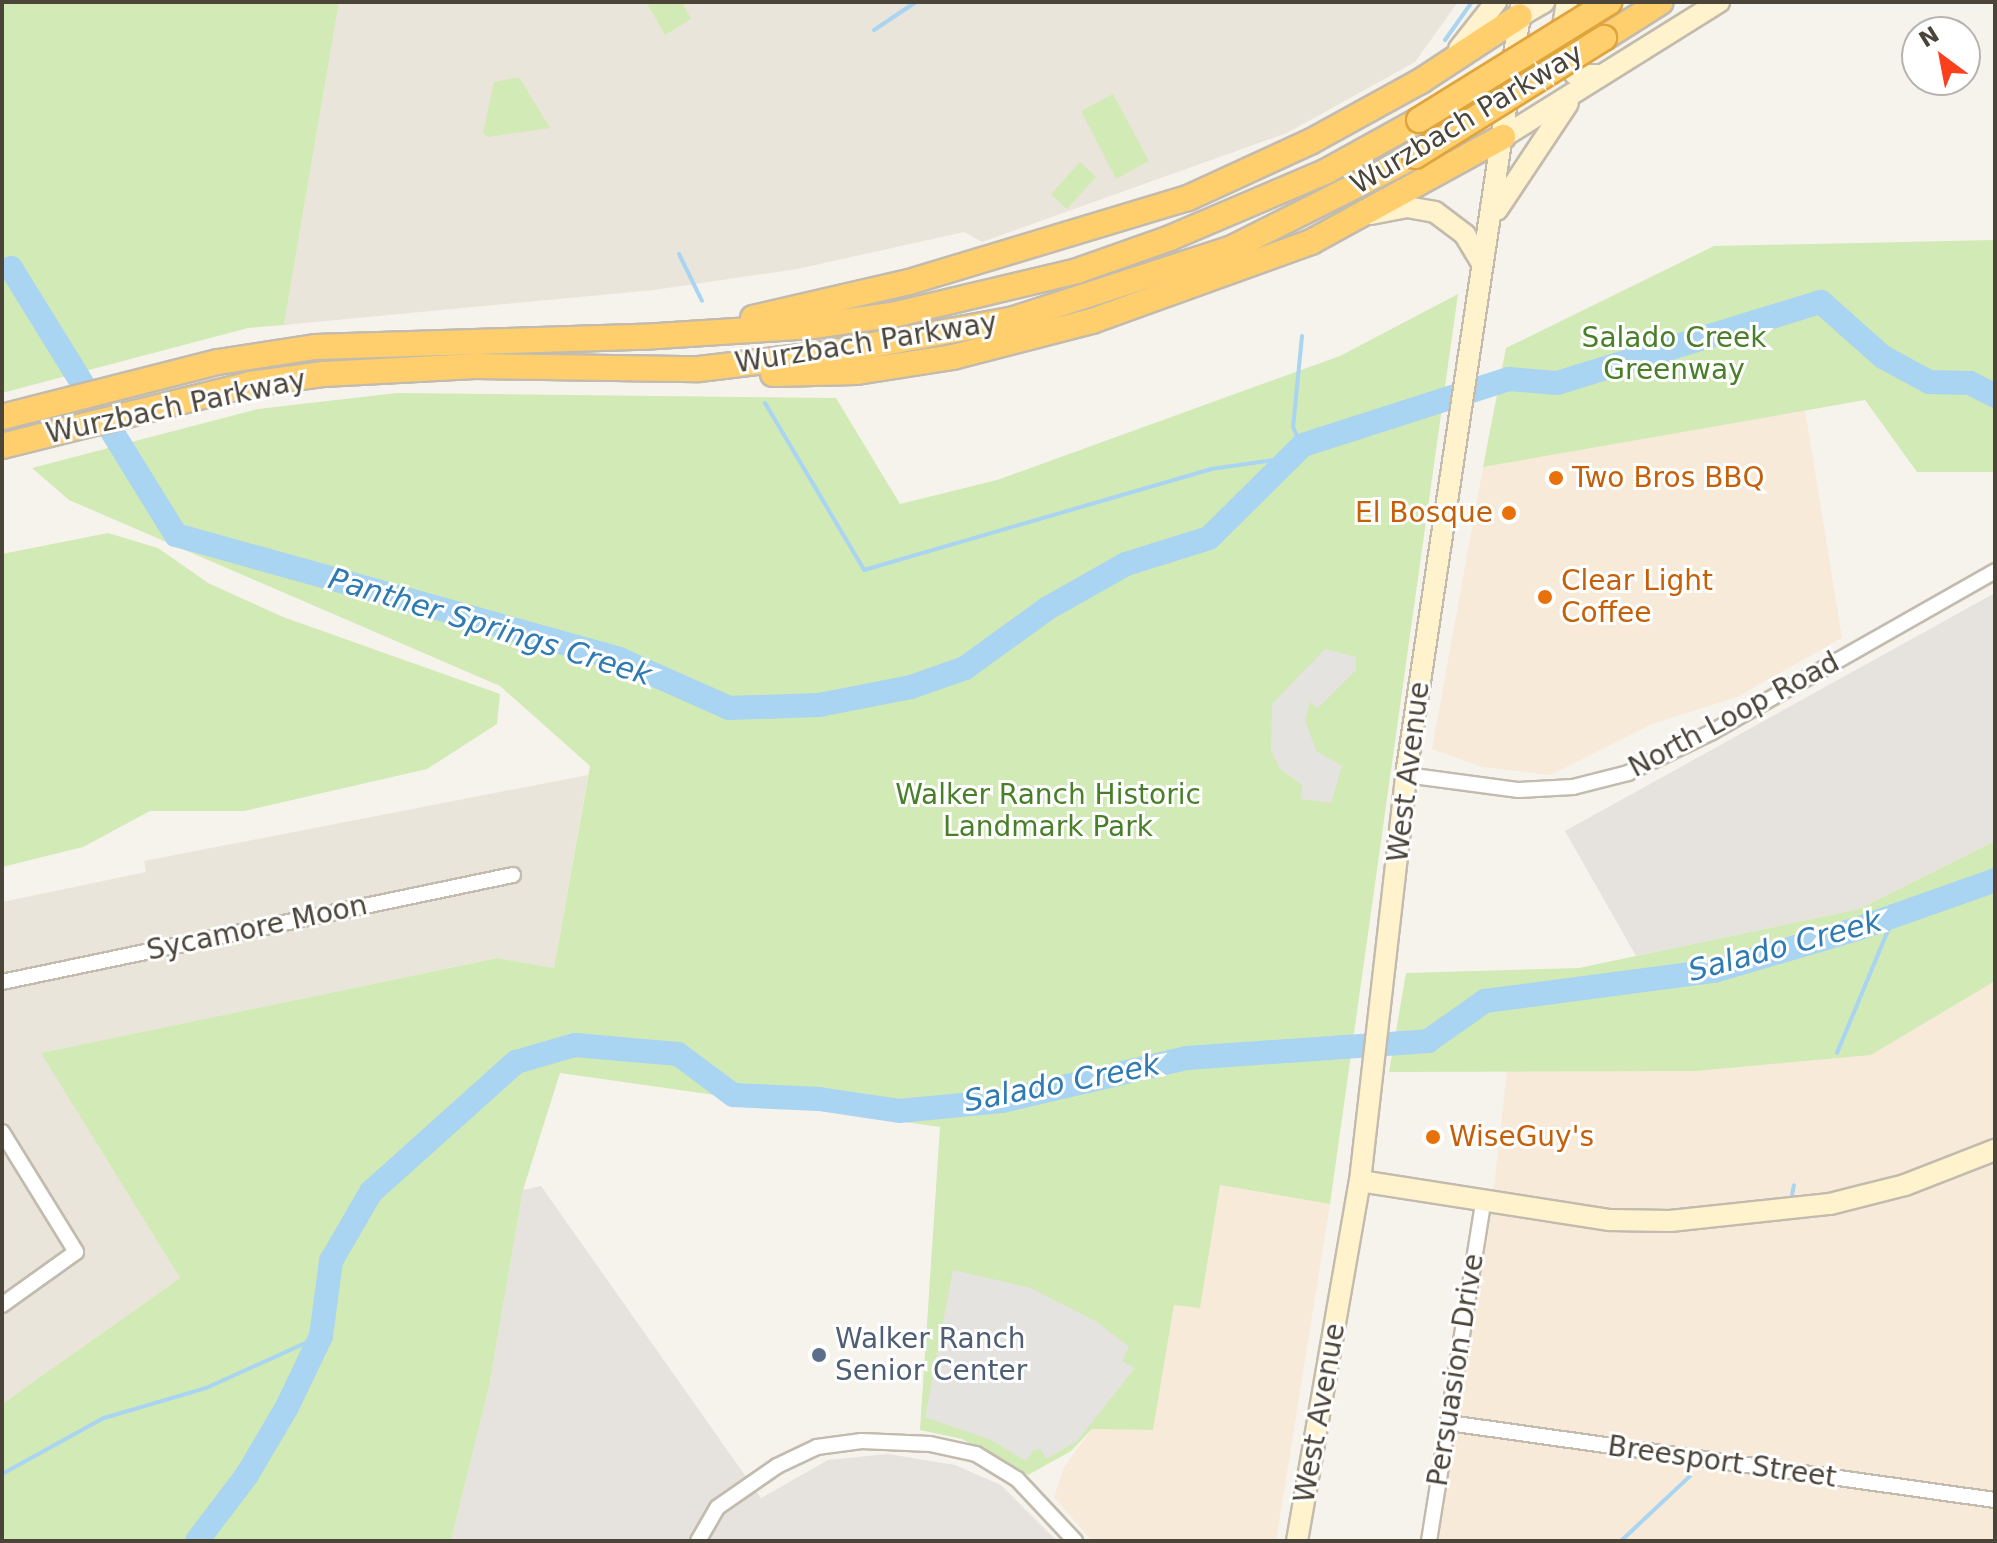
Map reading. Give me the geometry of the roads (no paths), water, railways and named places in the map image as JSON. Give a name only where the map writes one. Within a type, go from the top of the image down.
[{"type":"highway","name":"Wurzbach Parkway","points":[[2,417],[146,378],[315,347],[813,326],[897,314],[1077,271],[1256,204],[1419,120],[1609,2]]},
{"type":"highway","name":"Wurzbach Parkway","points":[[2,446],[250,384],[409,368],[699,369],[929,336],[1014,319],[1144,281],[1230,249],[1415,156],[1661,2]]},
{"type":"highway","points":[[692,331],[909,282],[1188,198],[1310,142],[1421,81],[1521,9]]},
{"type":"highway","points":[[1421,81],[1443,84],[1456,98],[1457,147],[1439,175]]},
{"type":"highway","points":[[699,369],[857,372],[953,357],[1092,321],[1211,281],[1367,215],[1503,137]]},
{"type":"main road","points":[[1443,68],[1496,2]]},
{"type":"main road","points":[[1521,9],[1544,2]]},
{"type":"main road","points":[[1567,2],[1558,56],[1576,75],[1603,75]]},
{"type":"main road","name":"Wurzbach Parkway","points":[[1503,137],[1719,2]]},
{"type":"main road","name":"West Avenue","points":[[1297,1541],[1360,1181],[1406,775],[1521,9]]},
{"type":"main road","points":[[1489,224],[1544,132],[1577,92]]},
{"type":"main road","points":[[1367,215],[1407,207],[1435,212],[1465,235],[1482,263]]},
{"type":"main road","points":[[1360,1181],[1610,1220],[1762,1213],[1830,1204],[1905,1185],[1995,1150]]},
{"type":"street","name":"North Loop Road","points":[[1406,775],[1519,790],[1573,787],[1628,773],[1712,732],[1995,571]]},
{"type":"street","name":"Sycamore Moon","points":[[2,982],[513,875]]},
{"type":"street","points":[[2,1132],[76,1252],[2,1305]]},
{"type":"street","name":"Persuasion Drive","points":[[1429,1541],[1484,1199]]},
{"type":"street","name":"Breesport Street","points":[[1449,1423],[1995,1500]]},
{"type":"street","points":[[698,1541],[718,1507],[777,1466],[817,1447],[862,1441],[930,1444],[986,1458],[1017,1479],[1075,1541]]},
{"type":"waterway","points":[[874,30],[916,2]]},
{"type":"waterway","points":[[1445,40],[1472,2]]},
{"type":"waterway","points":[[679,254],[702,301]]},
{"type":"waterway","name":"Panther Springs Creek","points":[[11,268],[176,535],[619,659],[729,708],[819,705],[911,687],[965,668],[1048,608],[1126,564],[1209,538],[1303,445],[1509,379],[1557,383],[1821,302],[1883,357],[1929,382],[1970,383],[1995,396]]},
{"type":"waterway","points":[[1302,336],[1293,427],[1302,447]]},
{"type":"waterway","points":[[765,403],[864,570],[1211,469],[1288,458]]},
{"type":"waterway","name":"Salado Creek","points":[[197,1541],[247,1475],[287,1407],[321,1336],[331,1261],[371,1192],[516,1062],[575,1045],[678,1054],[733,1095],[819,1099],[899,1111],[1002,1101],[1187,1058],[1428,1041],[1485,1001],[1714,971],[1857,929],[1995,880]]},
{"type":"waterway","points":[[1837,1053],[1894,916]]},
{"type":"waterway","points":[[1792,1195],[1794,1185]]},
{"type":"waterway","points":[[2,1474],[104,1418],[206,1388],[321,1336]]},
{"type":"waterway","points":[[1621,1541],[1690,1476]]},
{"type":"place","name":"Two Bros BBQ","points":[[1556,478]]},
{"type":"place","name":"El Bosque","points":[[1509,513]]},
{"type":"place","name":"Clear Light Coffee","points":[[1545,597]]},
{"type":"place","name":"WiseGuy's","points":[[1433,1137]]},
{"type":"place","name":"Walker Ranch Senior Center","points":[[819,1355]]},
{"type":"park label","name":"Salado Creek Greenway","points":[[1674,354]]},
{"type":"park label","name":"Walker Ranch Historic Landmark Park","points":[[1048,811]]}]
